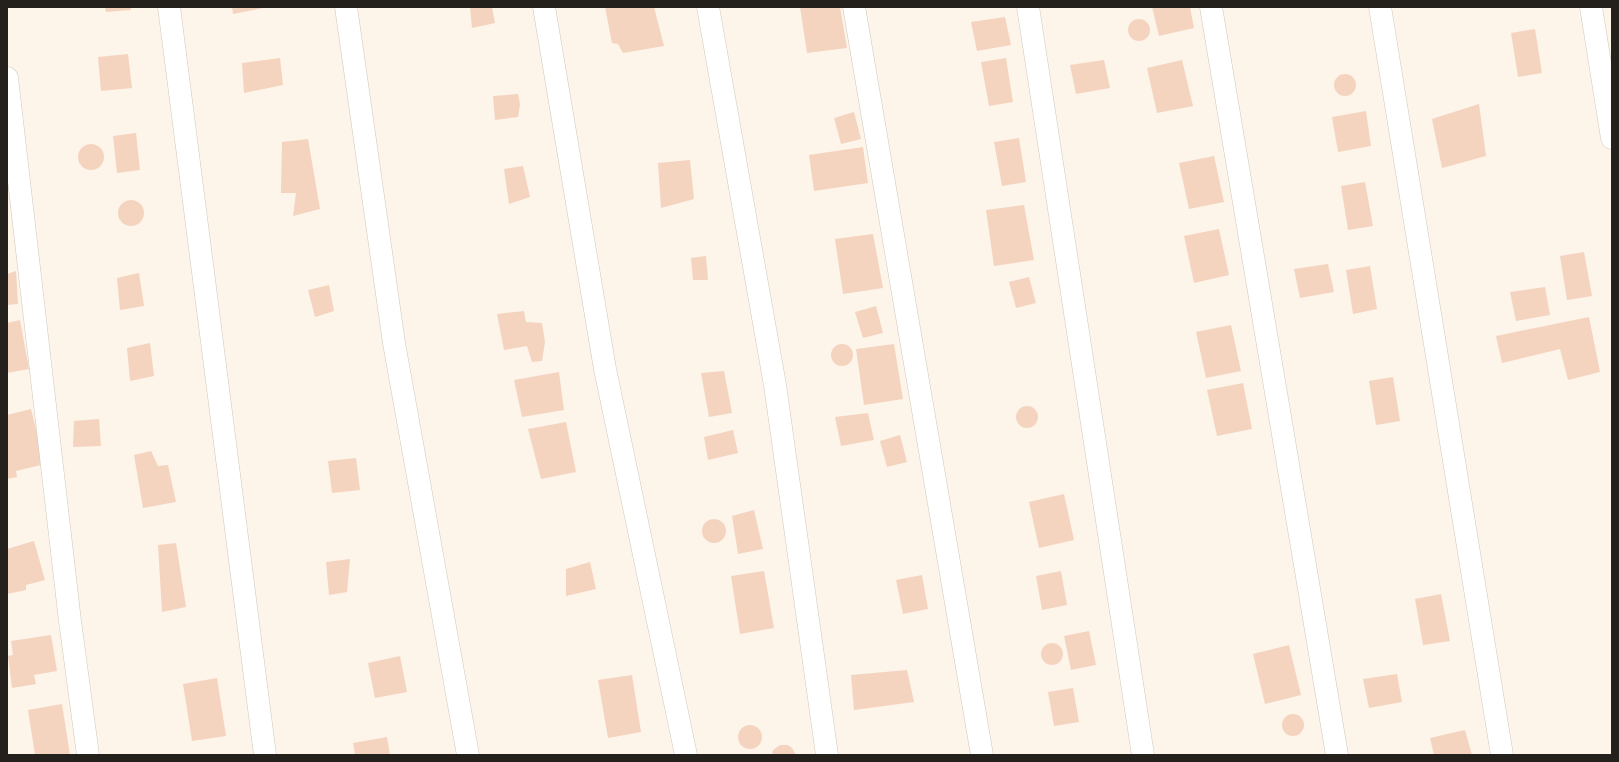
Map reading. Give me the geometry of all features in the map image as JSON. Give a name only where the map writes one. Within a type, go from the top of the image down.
[{"type":"street","points":[[169,7],[265,755]]},
{"type":"street","points":[[346,7],[394,342],[468,755]]},
{"type":"street","points":[[544,7],[605,369],[686,755]]},
{"type":"street","points":[[708,7],[775,385],[827,755]]},
{"type":"street","points":[[854,7],[982,755]]},
{"type":"street","points":[[1028,7],[1143,755]]},
{"type":"street","points":[[1211,7],[1337,755]]},
{"type":"street","points":[[1380,7],[1502,755]]},
{"type":"street","points":[[1591,7],[1612,138]]},
{"type":"street","points":[[7,78],[70,621],[88,755]]},
{"type":"building","points":[[105,7],[130,7],[131,10],[106,12]]},
{"type":"building","points":[[232,7],[263,7],[263,8],[233,14]]},
{"type":"building","points":[[470,7],[492,7],[495,23],[472,28]]},
{"type":"building","points":[[605,7],[654,7],[664,46],[623,53],[618,44],[612,43]]},
{"type":"building","points":[[800,7],[840,7],[847,48],[807,53]]},
{"type":"building","points":[[1152,7],[1190,7],[1194,28],[1159,36]]},
{"type":"building","points":[[1005,17],[1011,45],[977,51],[971,22]]},
{"type":"building","points":[[1139,19],[1147,22],[1150,30],[1147,38],[1139,41],[1131,38],[1128,30],[1131,22]]},
{"type":"building","points":[[1535,29],[1542,73],[1518,77],[1511,33]]},
{"type":"building","points":[[128,54],[132,88],[101,91],[98,57]]},
{"type":"building","points":[[280,58],[283,85],[244,93],[242,63]]},
{"type":"building","points":[[1006,58],[1013,102],[989,106],[981,62]]},
{"type":"building","points":[[1104,60],[1110,88],[1076,94],[1070,65]]},
{"type":"building","points":[[1182,60],[1193,106],[1157,113],[1147,68]]},
{"type":"building","points":[[1345,74],[1353,77],[1356,85],[1353,93],[1345,96],[1337,93],[1334,85],[1337,77]]},
{"type":"building","points":[[518,94],[520,104],[518,117],[495,120],[493,96]]},
{"type":"building","points":[[1479,104],[1486,156],[1442,168],[1432,119]]},
{"type":"building","points":[[1366,111],[1371,146],[1338,152],[1332,117]]},
{"type":"building","points":[[854,112],[861,139],[841,144],[834,118]]},
{"type":"building","points":[[136,133],[140,170],[117,173],[113,136]]},
{"type":"building","points":[[1019,138],[1026,182],[1002,186],[994,142]]},
{"type":"building","points":[[308,139],[320,209],[293,216],[296,193],[281,193],[282,142]]},
{"type":"building","points":[[91,144],[100,148],[104,157],[100,166],[91,170],[82,166],[78,157],[82,148]]},
{"type":"building","points":[[863,147],[868,183],[814,191],[809,155]]},
{"type":"building","points":[[1214,156],[1224,202],[1189,209],[1179,163]]},
{"type":"building","points":[[690,160],[694,199],[661,208],[658,163]]},
{"type":"building","points":[[523,166],[530,197],[509,204],[504,169]]},
{"type":"building","points":[[1365,182],[1373,226],[1348,230],[1341,186]]},
{"type":"building","points":[[131,200],[140,204],[144,213],[140,222],[131,226],[122,222],[118,213],[122,204]]},
{"type":"building","points":[[1024,205],[1034,260],[994,266],[986,210]]},
{"type":"building","points":[[1219,229],[1229,275],[1194,283],[1184,236]]},
{"type":"building","points":[[873,234],[883,288],[843,294],[835,239]]},
{"type":"building","points":[[1584,252],[1592,296],[1567,300],[1560,256]]},
{"type":"building","points":[[706,256],[708,280],[693,280],[691,258]]},
{"type":"building","points":[[1328,264],[1334,292],[1300,298],[1294,269]]},
{"type":"building","points":[[1370,266],[1377,309],[1353,314],[1346,270]]},
{"type":"building","points":[[16,271],[18,304],[7,305],[7,274]]},
{"type":"building","points":[[139,273],[144,306],[120,310],[117,278]]},
{"type":"building","points":[[1029,277],[1036,303],[1016,308],[1009,282]]},
{"type":"building","points":[[329,285],[334,311],[315,317],[308,290]]},
{"type":"building","points":[[1545,287],[1550,315],[1516,321],[1510,292]]},
{"type":"building","points":[[876,306],[883,333],[863,338],[855,312]]},
{"type":"building","points":[[524,311],[526,322],[542,323],[545,342],[542,361],[532,362],[527,346],[504,350],[497,314]]},
{"type":"building","points":[[1589,317],[1600,372],[1568,380],[1560,349],[1502,363],[1496,336]]},
{"type":"building","points":[[20,320],[29,369],[7,373],[7,323]]},
{"type":"building","points":[[1231,325],[1241,371],[1206,378],[1196,332]]},
{"type":"building","points":[[150,343],[154,376],[130,381],[127,348]]},
{"type":"building","points":[[842,344],[850,347],[853,355],[850,363],[842,366],[834,363],[831,355],[834,347]]},
{"type":"building","points":[[894,344],[903,399],[864,405],[856,349]]},
{"type":"building","points":[[724,371],[732,413],[709,417],[701,373]]},
{"type":"building","points":[[559,372],[564,410],[522,417],[514,380]]},
{"type":"building","points":[[1393,377],[1400,421],[1376,425],[1369,381]]},
{"type":"building","points":[[1243,383],[1252,429],[1217,436],[1207,390]]},
{"type":"building","points":[[1027,406],[1035,409],[1038,417],[1035,425],[1027,428],[1019,425],[1016,417],[1019,409]]},
{"type":"building","points":[[31,409],[45,464],[16,471],[17,477],[7,479],[7,415]]},
{"type":"building","points":[[868,413],[874,440],[841,446],[835,417]]},
{"type":"building","points":[[99,419],[101,446],[73,447],[74,421]]},
{"type":"building","points":[[566,422],[576,472],[541,479],[528,429]]},
{"type":"building","points":[[733,430],[738,453],[708,460],[704,437]]},
{"type":"building","points":[[900,435],[907,462],[887,467],[880,441]]},
{"type":"building","points":[[151,451],[158,466],[168,465],[176,502],[143,508],[134,455]]},
{"type":"building","points":[[356,458],[360,490],[332,493],[328,461]]},
{"type":"building","points":[[1064,494],[1074,540],[1039,548],[1029,502]]},
{"type":"building","points":[[754,510],[763,549],[738,554],[732,516]]},
{"type":"building","points":[[714,519],[723,522],[726,531],[723,540],[714,543],[705,540],[702,531],[705,522]]},
{"type":"building","points":[[34,541],[45,580],[26,585],[26,590],[7,594],[7,549]]},
{"type":"building","points":[[176,543],[186,607],[162,612],[158,545]]},
{"type":"building","points":[[350,559],[347,592],[329,595],[326,562]]},
{"type":"building","points":[[590,562],[596,589],[566,596],[566,569]]},
{"type":"building","points":[[764,571],[774,628],[740,634],[731,576]]},
{"type":"building","points":[[1061,571],[1067,605],[1042,610],[1036,576]]},
{"type":"building","points":[[922,575],[928,609],[903,614],[896,580]]},
{"type":"building","points":[[1441,594],[1450,641],[1423,645],[1415,599]]},
{"type":"building","points":[[1089,631],[1096,665],[1071,670],[1064,636]]},
{"type":"building","points":[[51,635],[57,671],[34,675],[36,684],[12,688],[8,656],[13,655],[11,641]]},
{"type":"building","points":[[1052,643],[1060,646],[1063,654],[1060,662],[1052,665],[1044,662],[1041,654],[1044,646]]},
{"type":"building","points":[[1289,645],[1301,695],[1265,704],[1253,654]]},
{"type":"building","points":[[400,656],[407,692],[375,698],[368,663]]},
{"type":"building","points":[[907,670],[914,702],[854,710],[851,675]]},
{"type":"building","points":[[1397,674],[1402,702],[1369,708],[1363,679]]},
{"type":"building","points":[[632,675],[641,732],[608,738],[598,680]]},
{"type":"building","points":[[217,678],[226,736],[192,741],[183,684]]},
{"type":"building","points":[[1073,688],[1079,722],[1054,726],[1048,692]]},
{"type":"building","points":[[62,704],[70,755],[35,755],[28,710]]},
{"type":"building","points":[[1293,714],[1301,717],[1304,725],[1301,733],[1293,736],[1285,733],[1282,725],[1285,717]]},
{"type":"building","points":[[745,725],[755,725],[762,732],[762,742],[755,749],[745,749],[738,742],[738,732]]},
{"type":"building","points":[[1465,730],[1472,755],[1434,755],[1430,738]]},
{"type":"building","points":[[387,737],[390,755],[355,755],[353,743]]},
{"type":"building","points":[[780,745],[788,745],[792,748],[796,755],[772,755],[773,750]]}]
